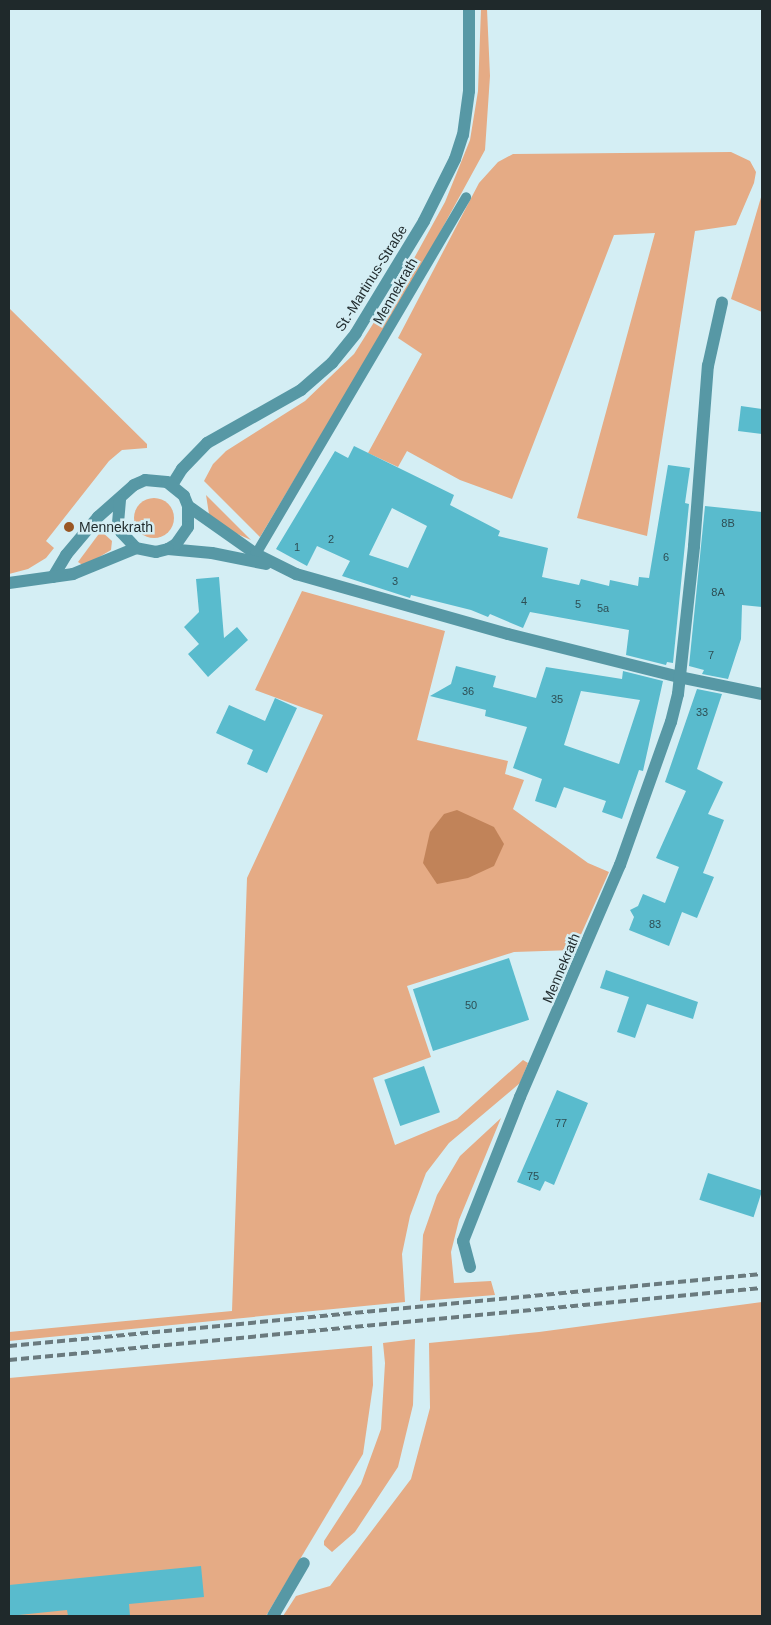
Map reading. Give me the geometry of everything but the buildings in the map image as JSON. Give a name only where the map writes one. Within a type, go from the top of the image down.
[{"type":"street","name":"St.-Martinus-Straße","points":[[172,485],[182,469],[207,443],[301,390],[332,363],[356,333],[424,221],[455,159],[463,135],[469,91],[469,9]]},
{"type":"street","name":"Mennekrath","points":[[470,1267],[464,1241],[647,796],[672,722],[679,677],[704,450],[708,366],[722,303]]},
{"type":"street","points":[[53,577],[66,555],[98,517],[120,500],[134,485],[145,480],[156,480],[172,485],[188,506],[256,554],[281,567]]},
{"type":"street","points":[[120,500],[118,523],[126,540],[136,548],[156,552],[168,549],[176,544],[188,527],[188,506]]},
{"type":"street","points":[[9,583],[73,574],[136,548]]},
{"type":"street","points":[[168,549],[212,553],[281,567],[416,609],[679,677],[762,694]]},
{"type":"street","points":[[273,1616],[304,1563]]},
{"type":"lane","name":"Mennekrath","points":[[256,554],[466,197]]},
{"type":"shaded area","points":[[481,9],[487,9],[490,76],[485,150],[414,280],[260,537],[204,481],[213,464],[226,451],[305,401],[354,354],[412,262],[445,202],[470,140],[478,91]]},
{"type":"shaded area","points":[[731,152],[750,161],[756,172],[754,183],[736,225],[695,231],[647,536],[577,518],[655,233],[614,235],[512,499],[460,480],[407,451],[398,467],[368,453],[422,354],[398,338],[479,183],[498,162],[513,154]]},
{"type":"shaded area","points":[[762,194],[762,312],[731,299]]},
{"type":"shaded area","points":[[9,308],[147,444],[147,448],[122,450],[109,461],[46,541],[54,548],[46,558],[28,569],[9,574]]},
{"type":"shaded area","points":[[206,495],[251,540],[233,532],[209,514]]},
{"type":"shaded area","points":[[158,498],[165,501],[171,507],[174,518],[173,526],[165,535],[158,538],[150,538],[143,535],[135,526],[134,514],[137,507],[146,499]]},
{"type":"shaded area","points":[[101,531],[112,541],[111,550],[84,566],[78,562]]},
{"type":"shaded area","points":[[302,591],[445,631],[417,740],[508,761],[505,774],[524,780],[513,809],[588,863],[609,872],[574,950],[514,952],[407,986],[431,1057],[373,1078],[395,1145],[457,1119],[523,1060],[528,1063],[520,1083],[449,1143],[426,1173],[410,1216],[402,1254],[405,1302],[9,1341],[9,1332],[232,1311],[247,878],[323,715],[255,690]]},
{"type":"shaded area","points":[[457,810],[494,827],[504,844],[494,866],[468,878],[437,884],[423,863],[430,832],[444,814]]},
{"type":"shaded area","points":[[501,1118],[459,1220],[451,1252],[454,1283],[491,1281],[495,1295],[420,1301],[423,1235],[437,1195],[460,1156]]},
{"type":"shaded area","points":[[762,1302],[762,1616],[283,1616],[296,1596],[330,1586],[411,1479],[430,1408],[429,1343],[539,1332]]},
{"type":"shaded area","points":[[415,1339],[413,1405],[398,1467],[355,1532],[332,1552],[324,1545],[324,1541],[361,1484],[381,1429],[385,1363],[383,1343]]},
{"type":"shaded area","points":[[372,1346],[373,1385],[363,1454],[266,1616],[9,1616],[9,1378]]},
{"type":"railway","points":[[9,1346],[762,1274]]},
{"type":"railway","points":[[9,1360],[762,1288]]},
{"type":"place","name":"Mennekrath","points":[[69,527]]}]
